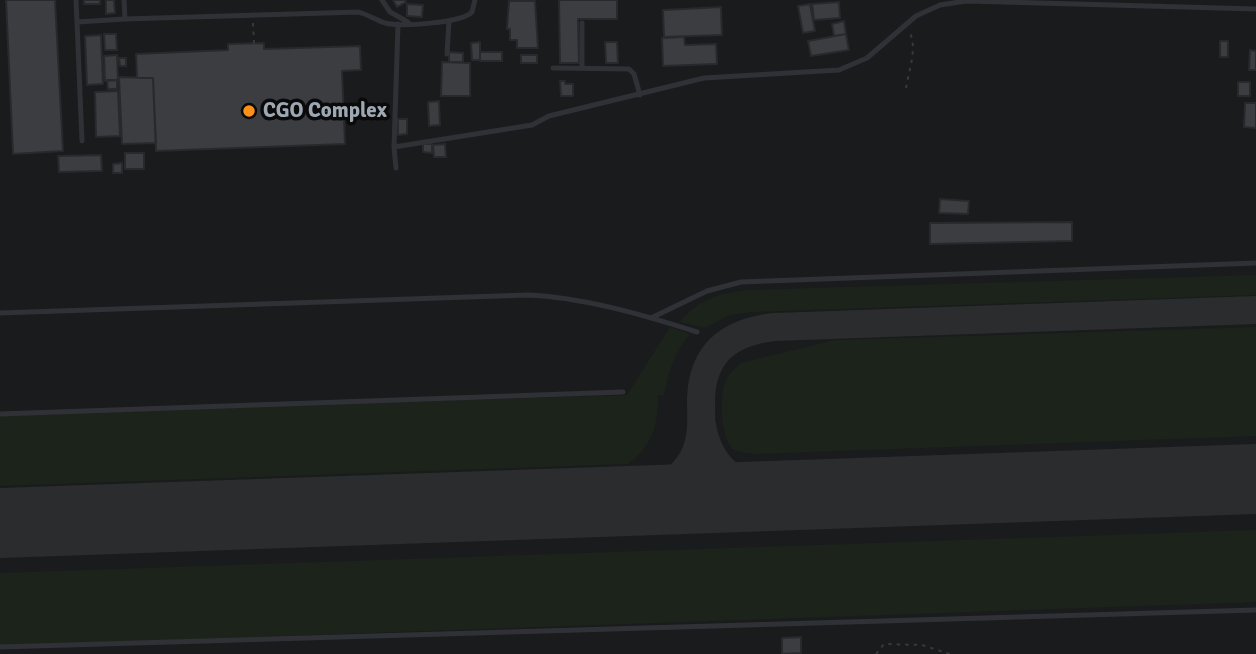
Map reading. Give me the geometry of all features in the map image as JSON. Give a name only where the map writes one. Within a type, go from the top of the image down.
[{"type":"lane","points":[[76,0],[82,141]]},
{"type":"lane","points":[[124,0],[125,19]]},
{"type":"lane","points":[[382,0],[390,12],[411,23]]},
{"type":"lane","points":[[77,22],[359,12],[386,23],[398,24],[461,20],[469,16],[475,0]]},
{"type":"lane","points":[[394,147],[532,125],[549,116],[704,78],[839,70],[867,58],[903,25],[929,9],[966,1],[1256,9]]},
{"type":"lane","points":[[447,54],[449,21]]},
{"type":"lane","points":[[582,23],[582,68]]},
{"type":"lane","points":[[396,168],[394,147],[398,24]]},
{"type":"lane","points":[[553,68],[629,69],[634,74],[640,95]]},
{"type":"lane","points":[[651,318],[707,291],[741,282],[1256,263]]},
{"type":"lane","points":[[0,313],[527,295],[559,296],[697,332]]},
{"type":"lane","points":[[0,414],[623,392]]},
{"type":"lane","points":[[0,647],[1256,610]]},
{"type":"path","points":[[253,15],[254,44]]},
{"type":"path","points":[[903,25],[911,33],[912,41],[905,88]]},
{"type":"path","points":[[876,654],[884,644],[922,645],[950,654]]},
{"type":"shaded area","points":[[0,0],[1256,0],[1256,654],[0,654]]},
{"type":"shaded area","points":[[1256,275],[1256,295],[753,312],[730,315],[705,328],[680,322],[694,308],[710,299],[746,290]]},
{"type":"shaded area","points":[[670,327],[690,334],[673,363],[664,396],[658,395],[652,434],[643,450],[628,464],[0,486],[0,414],[627,395]]},
{"type":"shaded area","points":[[1256,327],[1256,436],[755,454],[733,449],[724,428],[724,385],[729,375],[741,363],[835,340]]},
{"type":"shaded area","points":[[1256,530],[1256,602],[0,646],[0,573]]},
{"type":"building","points":[[6,0],[55,0],[63,151],[13,154]]},
{"type":"building","points":[[84,0],[100,0],[100,4],[84,4]]},
{"type":"building","points":[[106,0],[114,0],[115,13],[106,14]]},
{"type":"building","points":[[393,0],[405,0],[406,2],[397,7]]},
{"type":"building","points":[[559,0],[617,0],[617,19],[578,19],[579,63],[560,63]]},
{"type":"building","points":[[509,1],[535,1],[538,48],[517,48],[517,40],[510,40],[510,29],[507,29]]},
{"type":"building","points":[[839,2],[840,18],[814,20],[812,4]]},
{"type":"building","points":[[407,4],[423,5],[422,17],[407,16]]},
{"type":"building","points":[[810,4],[815,31],[803,33],[798,6]]},
{"type":"building","points":[[721,7],[722,35],[664,37],[663,10]]},
{"type":"building","points":[[844,21],[846,34],[834,36],[832,24]]},
{"type":"building","points":[[104,34],[116,34],[117,50],[105,50]]},
{"type":"building","points":[[846,34],[849,50],[811,56],[808,41]]},
{"type":"building","points":[[101,35],[103,84],[87,85],[85,36]]},
{"type":"building","points":[[684,37],[685,45],[716,44],[717,64],[663,66],[662,38]]},
{"type":"building","points":[[1220,41],[1228,41],[1228,57],[1220,57]]},
{"type":"building","points":[[480,42],[480,60],[472,60],[471,43]]},
{"type":"building","points":[[605,42],[617,42],[618,63],[606,63]]},
{"type":"building","name":"CGO Complex","points":[[264,43],[264,49],[360,46],[361,70],[342,71],[345,144],[156,151],[153,78],[137,78],[136,54],[228,50],[228,44]]},
{"type":"building","points":[[1250,50],[1256,51],[1256,70],[1249,70]]},
{"type":"building","points":[[449,52],[463,53],[463,62],[449,62]]},
{"type":"building","points":[[480,52],[502,52],[502,61],[480,61]]},
{"type":"building","points":[[117,55],[118,80],[105,81],[104,56]]},
{"type":"building","points":[[521,55],[537,55],[537,63],[521,63]]},
{"type":"building","points":[[119,58],[126,58],[126,66],[120,66]]},
{"type":"building","points":[[442,62],[470,63],[470,96],[441,96]]},
{"type":"building","points":[[119,77],[153,78],[156,143],[122,144]]},
{"type":"building","points":[[107,80],[117,80],[117,89],[108,89]]},
{"type":"building","points":[[560,81],[573,84],[573,96],[561,96]]},
{"type":"building","points":[[1238,82],[1250,82],[1250,96],[1238,96]]},
{"type":"building","points":[[118,91],[120,136],[96,137],[95,92]]},
{"type":"building","points":[[439,101],[440,125],[429,126],[428,102]]},
{"type":"building","points":[[1245,103],[1256,103],[1256,128],[1244,127]]},
{"type":"building","points":[[398,119],[407,119],[407,134],[398,135]]},
{"type":"building","points":[[423,144],[432,144],[432,153],[423,152]]},
{"type":"building","points":[[445,144],[446,157],[434,157],[433,145]]},
{"type":"building","points":[[125,153],[144,153],[144,169],[125,169]]},
{"type":"building","points":[[101,155],[102,171],[59,172],[58,156]]},
{"type":"building","points":[[122,163],[122,173],[113,173],[113,164]]},
{"type":"building","points":[[940,199],[969,201],[968,214],[939,213]]},
{"type":"building","points":[[1072,222],[1072,241],[930,244],[930,223]]},
{"type":"building","points":[[801,637],[801,653],[782,654],[782,638]]},
{"type":"taxiway","points":[[652,499],[683,473],[696,452],[701,432],[701,398],[707,368],[722,347],[745,334],[774,327],[1256,310]]},
{"type":"taxiway","points":[[702,425],[711,453],[726,472],[748,486],[775,495]]},
{"type":"runway","points":[[0,523],[1256,479]]},
{"type":"place","name":"CGO Complex","points":[[249,111]]}]
